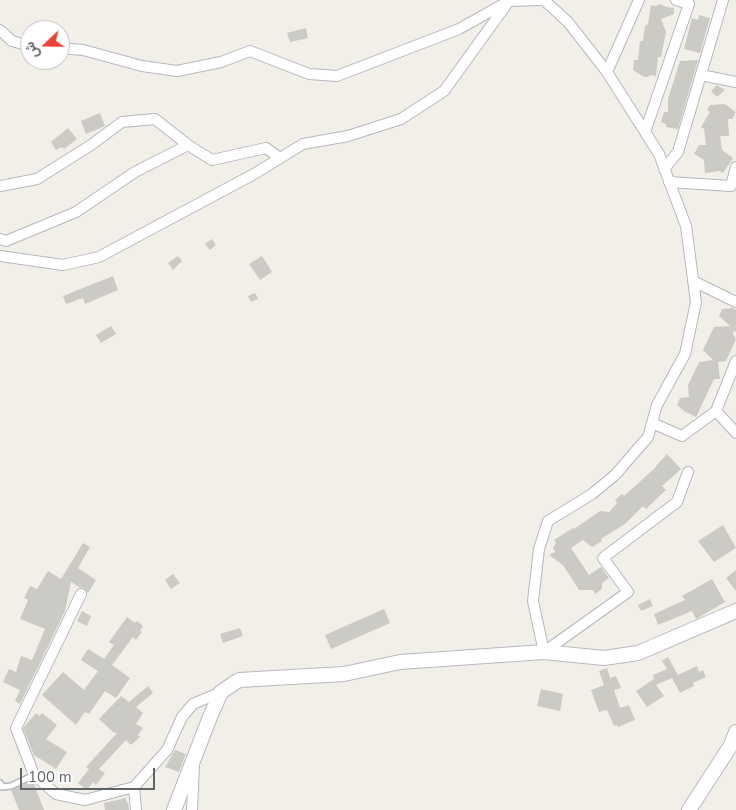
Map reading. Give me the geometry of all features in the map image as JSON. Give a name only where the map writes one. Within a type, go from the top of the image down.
[{"type":"main road","points":[[174,810],[221,692],[239,680],[344,674],[400,662],[544,652],[604,658],[638,654],[736,611]]},
{"type":"main road","points":[[689,810],[731,745],[736,732]]},
{"type":"street","points":[[70,49],[83,50],[142,66],[177,70],[221,62],[250,51],[309,74],[337,76],[459,30],[508,1],[542,0],[568,22],[607,72],[659,154],[686,226],[696,302],[685,354],[657,405],[648,438],[615,475],[592,494],[548,522],[539,549],[532,601],[544,652],[628,592],[603,558],[677,502],[688,472]]},
{"type":"street","points":[[607,72],[639,0]]},
{"type":"street","points":[[645,132],[689,2],[676,0]]},
{"type":"street","points":[[664,169],[678,152],[723,0]]},
{"type":"street","points":[[0,256],[63,264],[99,257],[245,178],[303,144],[348,136],[401,119],[444,91],[508,1]]},
{"type":"street","points":[[0,30],[12,41],[20,43]]},
{"type":"street","points":[[701,75],[736,82]]},
{"type":"street","points":[[0,186],[37,179],[91,145],[122,122],[155,119],[188,145],[212,160],[266,148],[280,158]]},
{"type":"street","points":[[0,239],[6,241],[76,212],[135,172],[188,145]]},
{"type":"street","points":[[669,182],[734,187],[736,167]]},
{"type":"street","points":[[693,281],[736,302]]},
{"type":"street","points":[[652,423],[682,436],[716,411],[736,361]]},
{"type":"street","points":[[716,411],[736,432]]},
{"type":"street","points":[[81,594],[16,728],[34,775],[56,794],[85,800],[134,786],[167,750],[182,717],[193,704],[221,692]]},
{"type":"street","points":[[192,810],[195,756]]},
{"type":"street","points":[[134,786],[136,810]]},
{"type":"lane","points":[[0,783],[2,787],[11,786],[34,775]]},
{"type":"building","points":[[661,4],[674,8],[674,14],[661,19],[666,32],[661,57],[658,57],[656,76],[644,77],[633,70],[634,60],[638,60],[640,41],[643,41],[651,5]]},
{"type":"building","points":[[699,15],[710,18],[700,53],[684,49],[692,18],[698,20]]},
{"type":"building","points":[[306,28],[308,38],[290,42],[287,33]]},
{"type":"building","points":[[698,60],[678,129],[666,127],[666,124],[661,122],[664,112],[668,112],[668,99],[680,61]]},
{"type":"building","points":[[717,85],[725,90],[717,97],[711,91]]},
{"type":"building","points":[[725,104],[736,112],[732,119],[728,119],[729,136],[720,136],[722,150],[733,158],[723,173],[720,171],[705,173],[704,160],[694,154],[699,145],[706,145],[704,129],[701,127],[710,112],[707,110],[710,105]]},
{"type":"building","points":[[100,113],[105,126],[86,134],[81,121]]},
{"type":"building","points":[[68,128],[77,139],[64,149],[62,147],[56,150],[51,142]]},
{"type":"building","points":[[212,239],[216,245],[210,250],[205,244]]},
{"type":"building","points":[[178,256],[182,261],[173,270],[168,263]]},
{"type":"building","points":[[262,256],[272,272],[260,280],[249,264]]},
{"type":"building","points":[[113,276],[118,290],[85,304],[83,298],[66,304],[63,296]]},
{"type":"building","points":[[255,293],[258,299],[251,302],[248,296]]},
{"type":"building","points":[[733,308],[736,310],[736,332],[734,330],[733,334],[736,339],[726,361],[718,362],[720,379],[714,379],[696,417],[677,405],[680,398],[689,397],[688,385],[699,362],[713,360],[703,350],[714,327],[730,326],[719,316],[722,309]]},
{"type":"building","points":[[111,326],[116,334],[101,343],[96,335]]},
{"type":"building","points":[[667,454],[681,469],[662,486],[666,490],[646,509],[643,506],[625,524],[601,539],[602,541],[592,547],[583,540],[571,548],[589,575],[601,567],[609,578],[602,583],[602,589],[595,594],[593,590],[579,590],[563,565],[549,555],[555,552],[553,548],[556,543],[554,540],[600,511],[609,512],[617,503],[615,500],[622,494],[624,496],[656,467]]},
{"type":"building","points":[[723,525],[736,548],[714,562],[698,541]]},
{"type":"building","points":[[83,543],[90,547],[78,568],[96,580],[88,593],[84,588],[71,582],[65,611],[20,704],[15,701],[20,690],[3,682],[9,669],[16,672],[21,656],[32,660],[45,629],[20,619],[28,600],[24,598],[30,586],[37,589],[48,571],[61,579]]},
{"type":"building","points":[[736,570],[736,591],[726,578]]},
{"type":"building","points":[[173,574],[180,583],[171,589],[165,580]]},
{"type":"building","points":[[712,579],[725,602],[696,619],[692,611],[658,625],[654,614],[685,600],[682,596]]},
{"type":"building","points":[[650,599],[653,606],[641,611],[638,605]]},
{"type":"building","points":[[384,609],[390,623],[331,649],[325,635]]},
{"type":"building","points":[[82,611],[91,616],[87,626],[77,621]]},
{"type":"building","points":[[127,617],[143,626],[140,631],[142,632],[136,640],[133,637],[112,665],[130,678],[116,698],[105,691],[89,714],[85,712],[76,725],[42,695],[63,672],[84,690],[98,671],[81,660],[88,649],[104,659],[114,645],[109,642]]},
{"type":"building","points":[[240,628],[243,636],[223,643],[220,634]]},
{"type":"building","points":[[668,657],[678,675],[697,666],[699,672],[703,670],[706,677],[693,683],[694,686],[680,693],[672,678],[656,685],[664,696],[647,707],[636,691],[654,679],[653,675],[667,669],[662,661]]},
{"type":"building","points":[[607,668],[610,678],[616,676],[621,688],[614,690],[620,708],[629,705],[635,720],[618,727],[617,725],[614,726],[607,710],[599,712],[591,690],[604,685],[599,671]]},
{"type":"building","points":[[148,686],[153,693],[136,707],[143,713],[136,724],[143,728],[138,735],[140,737],[131,745],[126,740],[99,769],[105,773],[96,785],[93,782],[87,790],[78,783],[89,769],[86,767],[117,733],[113,732],[99,719],[121,696],[129,702]]},
{"type":"building","points":[[541,689],[563,694],[560,711],[537,706]]},
{"type":"building","points":[[36,713],[40,716],[42,713],[57,725],[46,739],[67,752],[56,769],[34,755],[23,728]]},
{"type":"building","points":[[175,750],[186,754],[179,772],[165,767]]},
{"type":"building","points":[[31,781],[34,784],[44,810],[19,810],[11,790]]},
{"type":"building","points":[[126,798],[129,810],[105,810],[104,803]]}]
